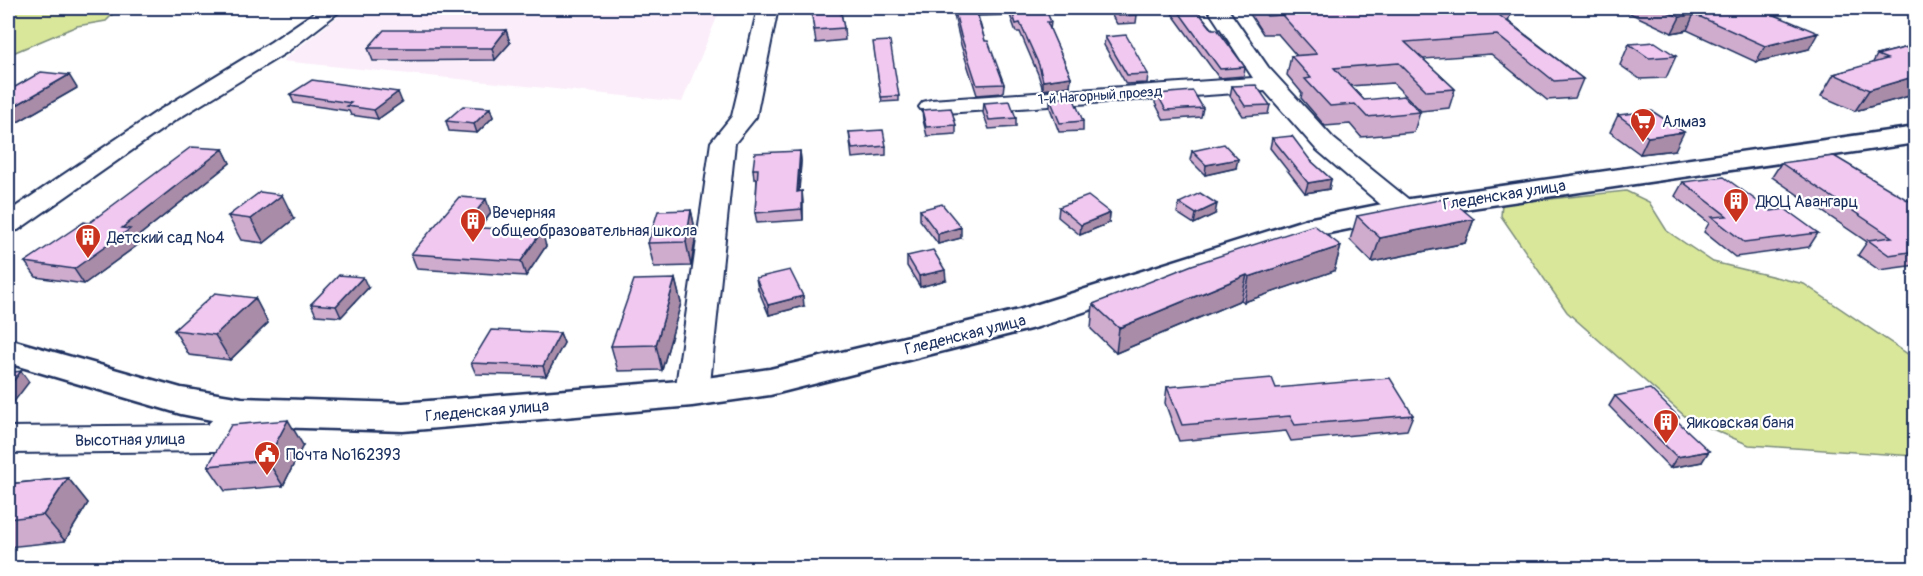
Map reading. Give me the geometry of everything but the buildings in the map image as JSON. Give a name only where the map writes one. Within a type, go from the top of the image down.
[{"type":"main road","name":"Гледенская улица","points":[[8,351],[181,401],[242,412],[403,417],[692,393],[770,382],[1026,319],[1307,228],[1403,209],[1916,135]]},
{"type":"street","points":[[8,224],[166,116],[279,47],[333,8]]},
{"type":"street","points":[[692,393],[723,142],[744,117],[768,8]]},
{"type":"street","points":[[1217,8],[1269,84],[1324,144],[1403,209]]},
{"type":"street","name":"1-й Нагорный проезд","points":[[931,106],[1269,84]]},
{"type":"street","name":"Высотная улица","points":[[8,440],[215,438],[242,412]]},
{"type":"shaded area","points":[[348,8],[721,8],[682,102],[282,61]]},
{"type":"green space","points":[[8,8],[119,8],[106,21],[77,26],[8,55]]},
{"type":"green space","points":[[1626,191],[1649,202],[1667,231],[1713,262],[1804,284],[1915,359],[1915,456],[1749,445],[1687,418],[1567,312],[1501,216],[1502,204]]},
{"type":"water","points":[[1244,563],[1349,568],[1183,568]]},
{"type":"place","name":"Алмаз","points":[[1643,144]]},
{"type":"place","name":"ДЮЦ Авангарц","points":[[1736,224]]},
{"type":"place","name":"Вечерняя общеобразовательная школа","points":[[473,244]]},
{"type":"place","name":"Детский сад №4","points":[[88,260]]},
{"type":"place","name":"Яиковская баня","points":[[1666,445]]},
{"type":"place","name":"Почта №162393","points":[[267,477]]}]
